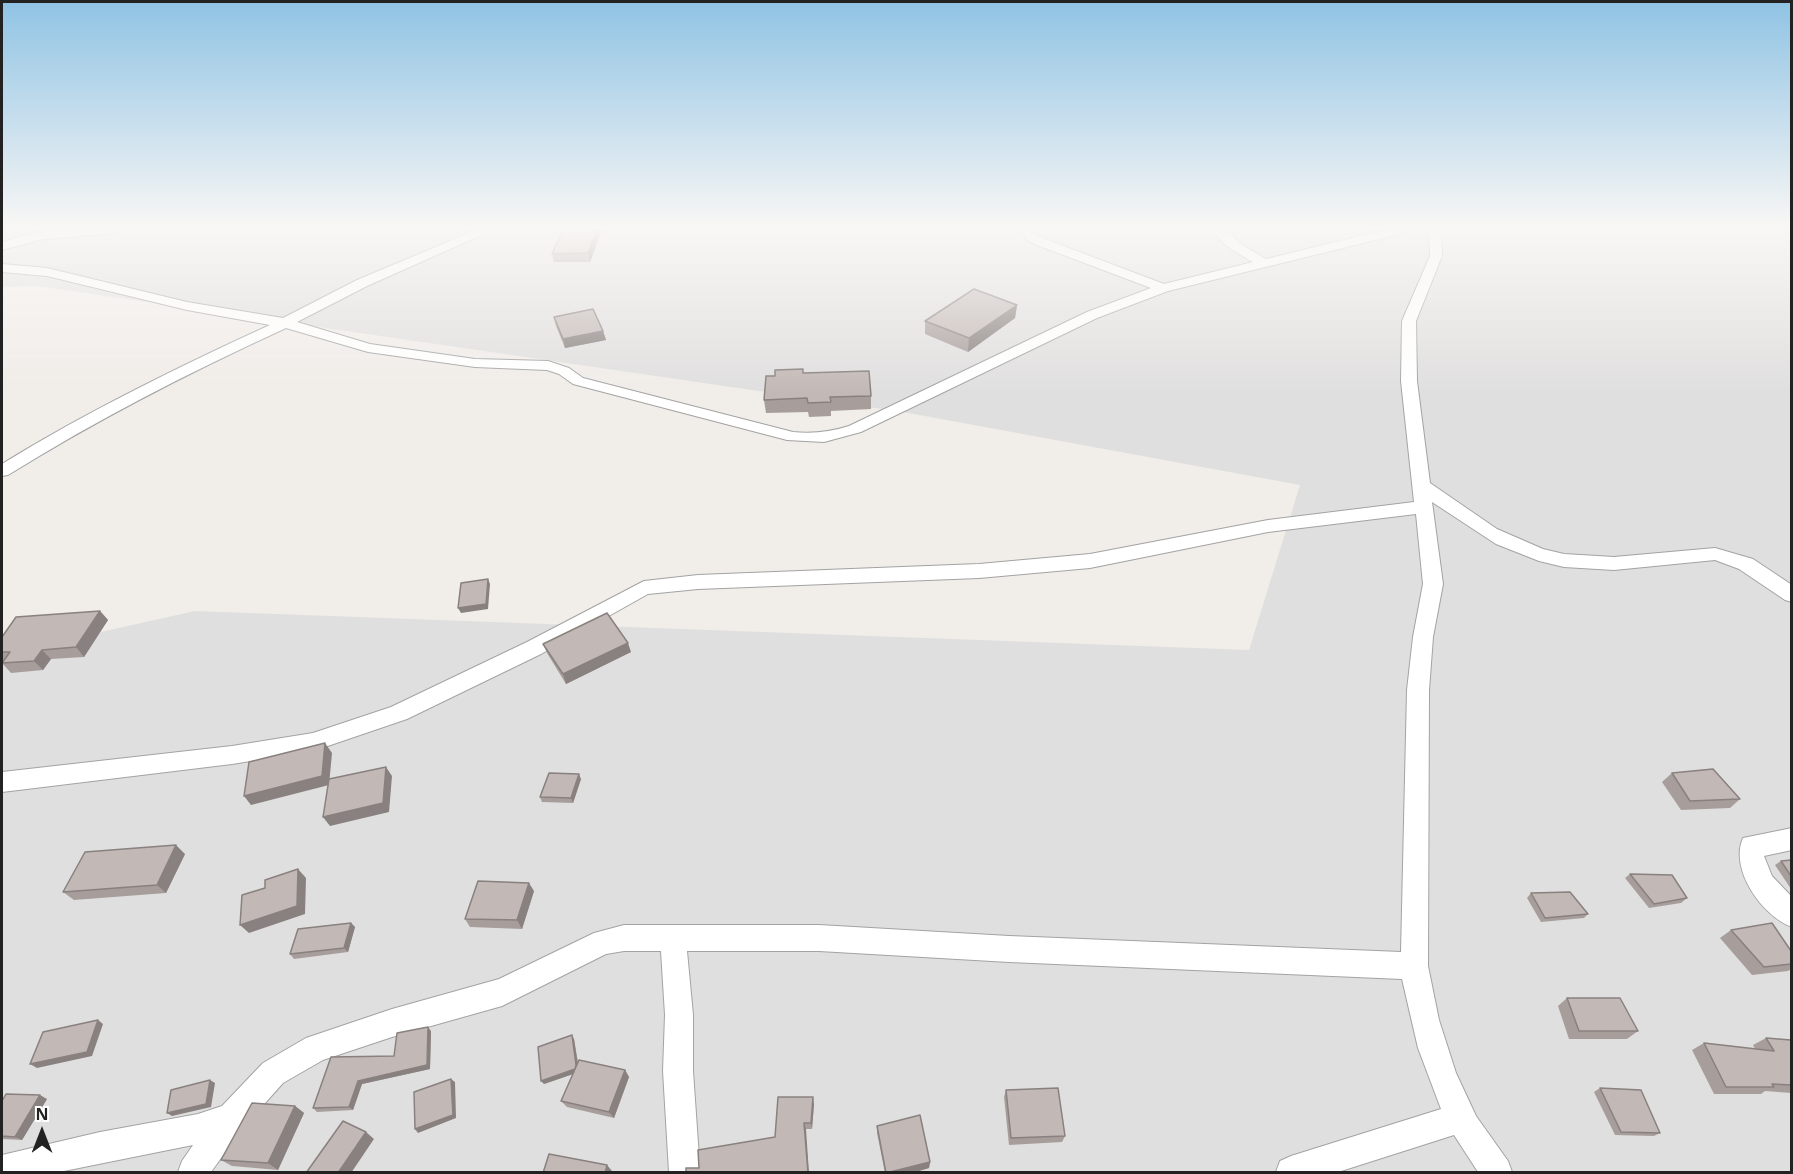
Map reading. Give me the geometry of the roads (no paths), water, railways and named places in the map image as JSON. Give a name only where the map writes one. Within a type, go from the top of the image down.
[{"type":"street","points":[[96,284],[188,306],[285,323],[368,348],[475,363],[548,366],[564,371],[578,381],[652,402],[792,436],[830,439],[914,402],[1092,315],[1179,284]]},
{"type":"street","points":[[2,471],[72,428],[178,372],[285,323],[360,284]]},
{"type":"street","points":[[1152,284],[1163,288]]},
{"type":"street","points":[[1424,284],[1409,321],[1408,381],[1433,584],[1423,637],[1418,690],[1414,966],[1420,1007],[1438,1062],[1461,1118],[1497,1173]]},
{"type":"street","points":[[2,782],[232,755],[323,739],[399,713],[534,648],[644,588],[698,582],[861,578],[979,571],[1090,561],[1423,497],[1506,541],[1542,556],[1574,562],[1607,564],[1715,554],[1728,555],[1791,595]]},
{"type":"street","points":[[1791,839],[1752,846],[1750,857],[1758,877],[1791,915]]},
{"type":"street","points":[[193,1173],[231,1118],[273,1073],[316,1048],[392,1023],[502,992],[603,942],[624,938],[819,938],[1009,949],[1414,966]]},
{"type":"street","points":[[673,939],[679,1015],[678,1071],[685,1173]]},
{"type":"street","points":[[2,1171],[100,1147],[198,1129],[231,1118]]},
{"type":"street","points":[[1291,1173],[1461,1118]]}]
